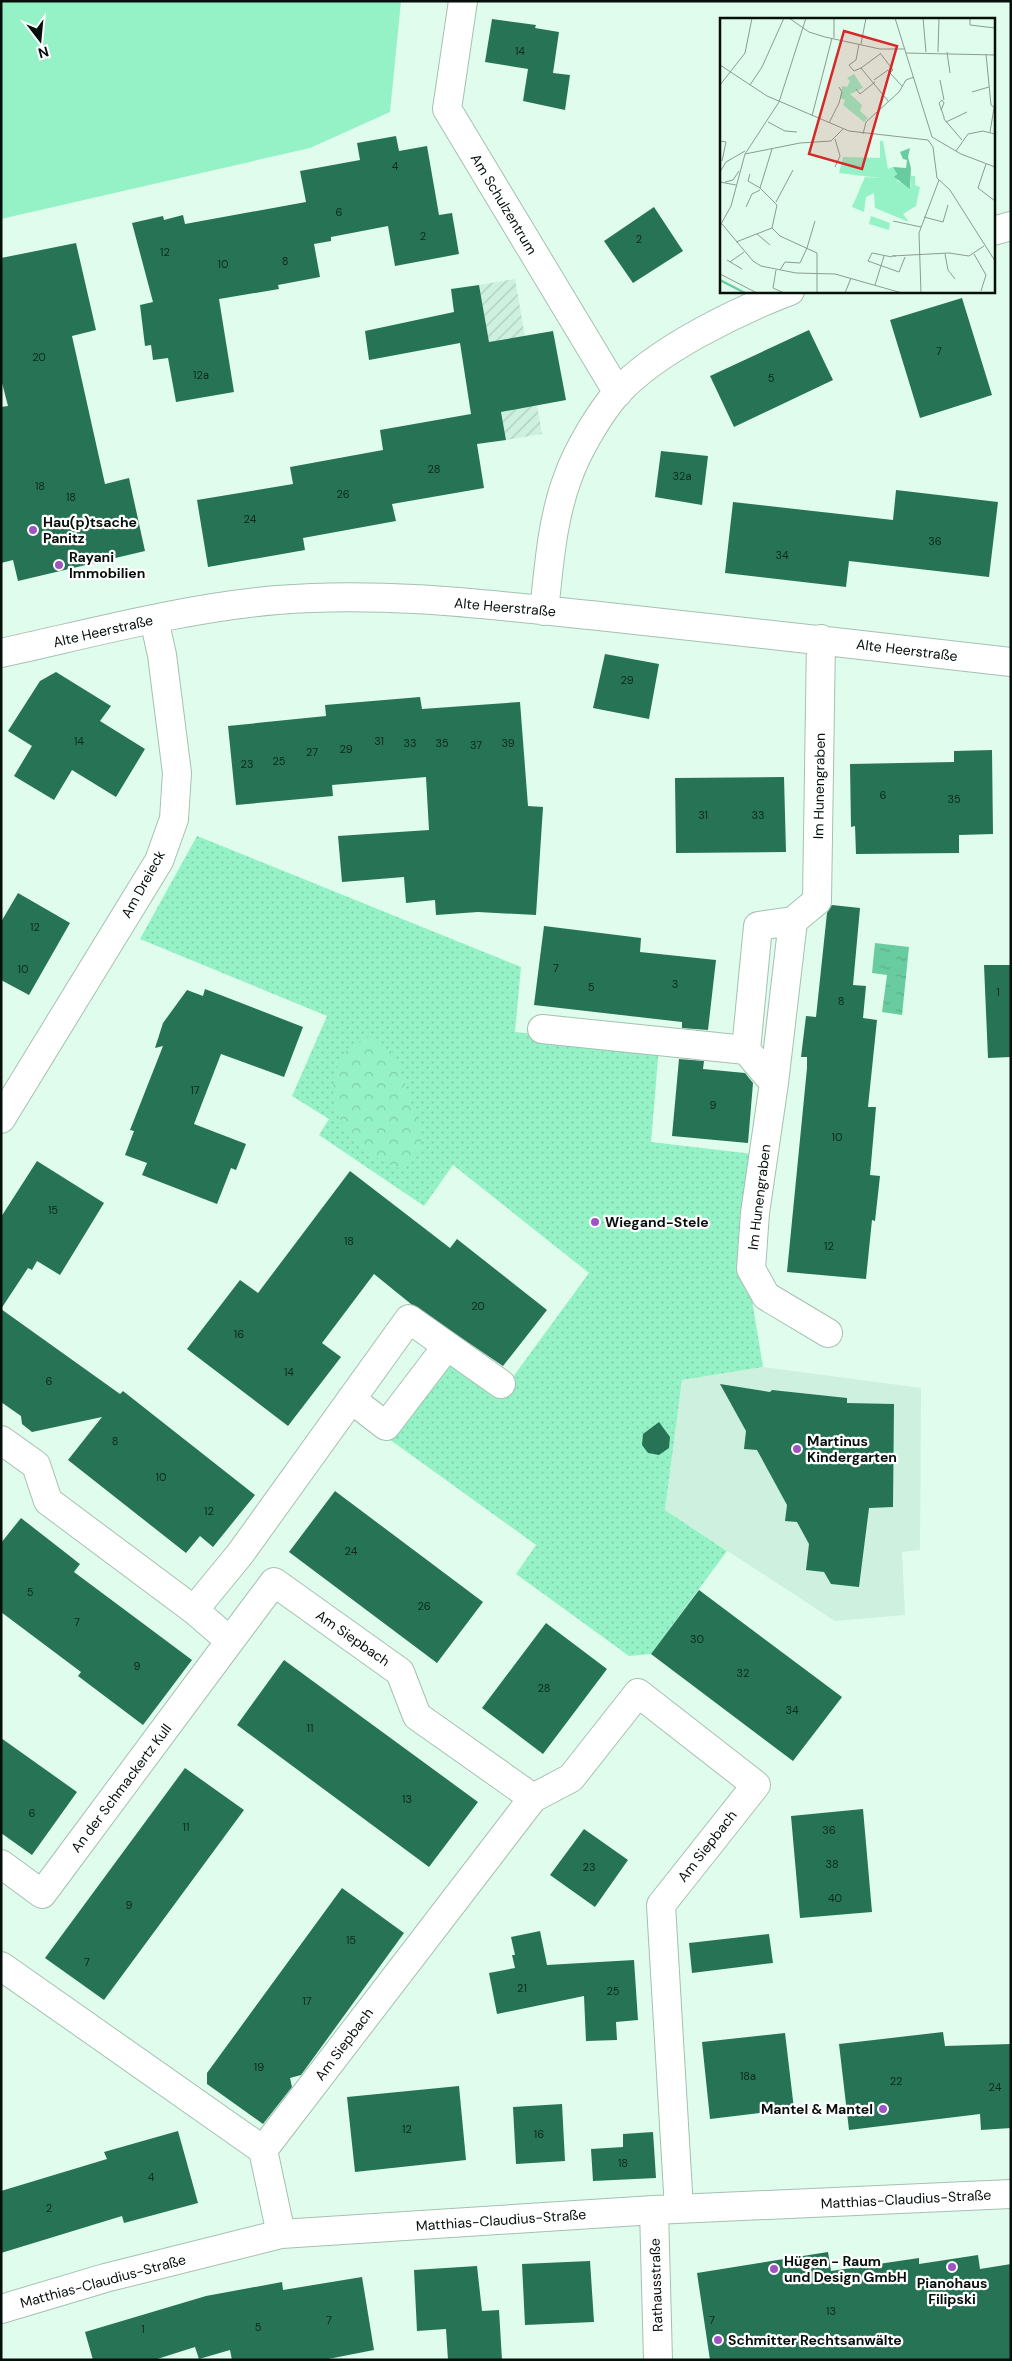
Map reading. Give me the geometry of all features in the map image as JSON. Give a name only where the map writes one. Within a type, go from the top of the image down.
[{"type":"street","name":"Am Schulzentrum","points":[[463,1],[447,109],[618,393]]},
{"type":"street","points":[[994,231],[1011,226]]},
{"type":"street","points":[[544,611],[558,507],[568,475],[599,419],[618,393],[656,362],[697,335],[749,308],[788,292]]},
{"type":"street","name":"Alte Heerstraße","points":[[1,653],[202,610],[276,600],[344,597],[414,599],[544,611],[821,639],[1011,662]]},
{"type":"street","name":"Am Dreieck","points":[[1,1119],[159,861],[174,819],[177,773],[162,655],[154,619]]},
{"type":"street","name":"Im Hunengraben","points":[[821,639],[817,901],[794,920],[774,1083],[754,1213],[751,1268],[766,1296],[828,1333]]},
{"type":"street","points":[[746,1050],[758,926],[794,920]]},
{"type":"street","points":[[542,1029],[746,1050],[774,1083]]},
{"type":"street","points":[[194,1610],[240,1554],[408,1320],[502,1384]]},
{"type":"street","points":[[351,1399],[386,1426],[447,1346]]},
{"type":"street","points":[[1,1440],[36,1465],[48,1502],[194,1610],[230,1641],[274,1582]]},
{"type":"street","name":"Am Siepbach","points":[[240,1554],[274,1582],[400,1672],[417,1716],[533,1798]]},
{"type":"street","name":"An der Schmackertz Kull","points":[[1,1864],[42,1894],[230,1641]]},
{"type":"street","name":"Am Siepbach","points":[[263,2150],[533,1798],[571,1778],[638,1693],[756,1785],[661,1904],[666,2209]]},
{"type":"street","points":[[1,1966],[263,2150],[281,2234]]},
{"type":"street","name":"Matthias-Claudius-Straße","points":[[1,2309],[105,2278],[281,2234],[666,2209],[1011,2194]]},
{"type":"street","name":"Rathausstraße","points":[[658,2360],[666,2209]]},
{"type":"shaded area","points":[[515,279],[542,434],[506,440],[479,285]]},
{"type":"shaded area","name":"Martinus Kindergarten","points":[[763,1367],[921,1388],[920,1550],[902,1552],[905,1615],[835,1621],[665,1510],[682,1380]]},
{"type":"green space","points":[[1,1],[401,1],[390,112],[310,148],[1,219]]},
{"type":"green space","points":[[197,836],[521,967],[515,1032],[659,1047],[651,1142],[753,1154],[743,1245],[763,1367],[682,1380],[665,1510],[727,1551],[651,1654],[629,1656],[516,1574],[536,1545],[389,1439],[450,1360],[499,1396],[589,1273],[453,1165],[424,1206],[319,1135],[329,1119],[292,1096],[327,1016],[140,939]]},
{"type":"green space","points":[[368,1037],[394,1053],[422,1133],[420,1150],[412,1162],[398,1168],[380,1160],[351,1136],[341,1121],[335,1105],[333,1088],[337,1070],[346,1051]]},
{"type":"water","points":[[875,943],[909,947],[902,1015],[882,1012],[887,975],[872,973]]},
{"type":"building","points":[[492,19],[536,25],[535,28],[559,32],[553,73],[570,75],[565,110],[523,101],[528,69],[485,62]]},
{"type":"building","points":[[396,136],[399,151],[427,146],[439,215],[452,213],[459,254],[395,266],[388,226],[331,237],[331,241],[314,244],[320,277],[278,285],[279,289],[219,299],[234,392],[176,402],[168,358],[153,360],[151,345],[145,346],[140,305],[153,302],[132,223],[163,216],[164,220],[183,215],[185,224],[306,202],[300,171],[360,160],[357,143]]},
{"type":"building","points":[[654,207],[683,251],[633,283],[604,241]]},
{"type":"building","points":[[76,243],[96,330],[72,336],[105,484],[129,478],[145,551],[18,581],[13,560],[1,563],[1,407],[8,406],[1,379],[1,258]]},
{"type":"building","points":[[479,285],[489,342],[553,331],[566,400],[501,412],[506,440],[477,444],[484,488],[392,504],[396,521],[303,538],[305,550],[208,567],[197,500],[293,484],[290,467],[383,450],[380,430],[471,414],[460,343],[369,360],[365,331],[454,312],[451,289]]},
{"type":"building","points":[[962,298],[992,395],[920,418],[890,320]]},
{"type":"building","points":[[809,330],[833,380],[734,427],[710,376]]},
{"type":"building","points":[[661,451],[708,456],[702,505],[655,497]]},
{"type":"building","points":[[896,490],[998,502],[989,577],[849,561],[846,587],[725,573],[733,502],[893,520]]},
{"type":"building","points":[[605,654],[659,664],[649,719],[593,708]]},
{"type":"building","points":[[56,672],[111,706],[100,721],[145,749],[116,797],[72,770],[54,800],[14,776],[32,746],[8,731],[40,681]]},
{"type":"building","points":[[420,697],[422,709],[520,702],[528,806],[543,807],[536,915],[478,912],[436,915],[435,900],[406,903],[404,877],[342,882],[338,836],[429,830],[426,777],[332,785],[333,796],[236,805],[228,726],[326,716],[325,705]]},
{"type":"building","points":[[992,750],[993,834],[959,835],[959,853],[856,854],[855,826],[851,827],[850,764],[954,762],[954,751]]},
{"type":"building","points":[[784,777],[786,852],[676,853],[675,778]]},
{"type":"building","points":[[18,893],[70,923],[29,995],[1,980],[1,922]]},
{"type":"building","points":[[832,905],[860,908],[853,985],[866,986],[863,1018],[877,1020],[868,1107],[876,1107],[870,1175],[880,1176],[875,1221],[872,1220],[866,1279],[787,1272],[807,1068],[807,1057],[801,1057],[806,1016],[816,1017],[827,913]]},
{"type":"building","points":[[544,926],[641,938],[640,952],[716,960],[708,1030],[682,1028],[682,1022],[534,1005]]},
{"type":"building","points":[[984,965],[1011,965],[1011,1057],[988,1058]]},
{"type":"building","points":[[205,989],[303,1027],[284,1077],[221,1054],[194,1124],[246,1144],[236,1170],[231,1168],[217,1204],[142,1175],[147,1163],[125,1155],[134,1131],[130,1130],[163,1046],[155,1048],[163,1023],[187,990],[203,996]]},
{"type":"building","points":[[679,1059],[704,1061],[703,1069],[745,1073],[753,1083],[748,1143],[672,1136]]},
{"type":"building","points":[[37,1161],[104,1203],[60,1275],[37,1261],[32,1270],[28,1268],[1,1309],[1,1217]]},
{"type":"building","points":[[350,1171],[450,1248],[457,1239],[547,1310],[503,1366],[411,1304],[374,1274],[322,1343],[341,1357],[288,1426],[187,1349],[240,1280],[258,1293]]},
{"type":"building","points":[[1,1309],[120,1394],[123,1391],[255,1495],[213,1547],[200,1536],[186,1553],[68,1460],[102,1417],[32,1432],[22,1424],[21,1416],[1,1402]]},
{"type":"building","points":[[720,1384],[770,1392],[772,1390],[847,1398],[847,1403],[894,1404],[893,1507],[869,1508],[859,1587],[831,1584],[824,1572],[806,1570],[809,1544],[797,1522],[785,1521],[787,1505],[757,1450],[744,1449],[746,1431]]},
{"type":"building","points":[[659,1422],[670,1437],[669,1448],[659,1455],[648,1453],[642,1445],[643,1434]]},
{"type":"building","points":[[335,1491],[483,1602],[437,1663],[289,1552]]},
{"type":"building","points":[[21,1518],[80,1564],[74,1572],[192,1660],[143,1725],[78,1676],[81,1672],[1,1612],[1,1543]]},
{"type":"building","points":[[699,1590],[842,1697],[793,1761],[651,1654]]},
{"type":"building","points":[[546,1623],[607,1669],[543,1754],[482,1708]]},
{"type":"building","points":[[284,1660],[478,1802],[429,1867],[237,1725]]},
{"type":"building","points":[[1,1738],[77,1792],[32,1855],[1,1833]]},
{"type":"building","points":[[185,1768],[244,1810],[104,2000],[45,1958]]},
{"type":"building","points":[[863,1809],[872,1912],[800,1918],[791,1816]]},
{"type":"building","points":[[584,1829],[628,1860],[595,1907],[550,1875]]},
{"type":"building","points":[[342,1888],[404,1933],[301,2075],[290,2078],[292,2087],[263,2124],[207,2084],[207,2073]]},
{"type":"building","points":[[540,1931],[547,1965],[634,1960],[638,2020],[616,2022],[617,2040],[586,2041],[584,1996],[497,2014],[489,1973],[515,1968],[512,1955],[515,1955],[511,1937]]},
{"type":"building","points":[[769,1934],[773,1963],[692,1973],[689,1943]]},
{"type":"building","points":[[943,2032],[945,2046],[1011,2044],[1011,2128],[981,2130],[980,2114],[849,2130],[839,2044]]},
{"type":"building","points":[[785,2033],[794,2109],[710,2119],[702,2042]]},
{"type":"building","points":[[459,2086],[466,2160],[355,2172],[347,2097]]},
{"type":"building","points":[[562,2104],[565,2161],[516,2164],[513,2107]]},
{"type":"building","points":[[178,2131],[198,2203],[124,2223],[122,2216],[1,2253],[1,2191],[107,2159],[104,2152]]},
{"type":"building","points":[[653,2132],[656,2178],[593,2181],[591,2149],[623,2147],[623,2134]]},
{"type":"building","points":[[828,2252],[831,2271],[919,2258],[919,2264],[978,2255],[980,2269],[1011,2264],[1011,2360],[710,2360],[697,2273]]},
{"type":"building","points":[[590,2261],[594,2322],[525,2325],[522,2264]]},
{"type":"building","points":[[477,2266],[482,2311],[499,2310],[502,2360],[448,2360],[446,2329],[417,2331],[414,2270]]},
{"type":"building","points":[[362,2277],[374,2350],[323,2360],[232,2360],[230,2350],[199,2359],[195,2347],[154,2360],[93,2360],[85,2332],[206,2296],[282,2282],[283,2290]]},
{"type":"place","name":"Hau(p)tsache Panitz","points":[[33,530]]},
{"type":"place","name":"Rayani Immobilien","points":[[59,565]]},
{"type":"place","name":"Wiegand-Stele","points":[[595,1222]]},
{"type":"place","name":"Martinus Kindergarten","points":[[797,1449]]},
{"type":"place","name":"Mantel & Mantel","points":[[883,2109]]},
{"type":"place","name":"Pianohaus Filipski","points":[[952,2267]]},
{"type":"place","name":"Hügen - Raum und Design GmbH","points":[[774,2269]]},
{"type":"place","name":"Schmitter Rechtsanwälte","points":[[718,2340]]}]
